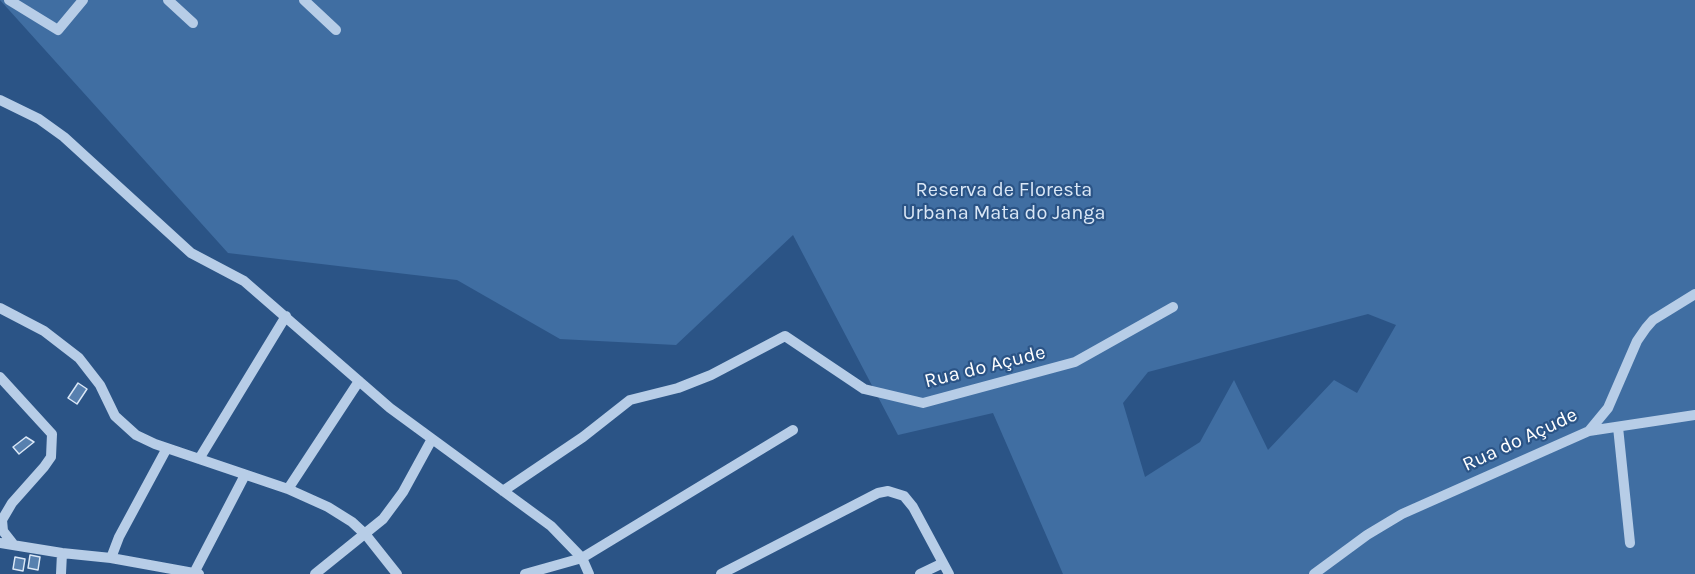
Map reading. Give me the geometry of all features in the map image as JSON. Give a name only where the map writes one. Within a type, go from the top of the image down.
[{"type":"street","points":[[9,0],[57,30],[83,0]]},
{"type":"street","points":[[168,0],[193,23]]},
{"type":"street","points":[[304,0],[336,30]]},
{"type":"street","points":[[0,100],[39,119],[64,137],[191,253],[238,277],[390,408],[551,526],[582,558],[589,574]]},
{"type":"street","name":"Rua do Açude","points":[[1314,574],[1367,535],[1402,514],[1589,431],[1608,408],[1637,341],[1646,328],[1653,320],[1695,294]]},
{"type":"street","name":"Rua do Açude","points":[[503,491],[583,437],[630,400],[678,388],[711,375],[785,336],[864,389],[923,403],[1075,362],[1173,306]]},
{"type":"street","points":[[0,308],[44,332],[79,358],[97,379],[120,423],[136,435],[167,448],[288,489],[328,507],[352,522],[397,574]]},
{"type":"street","points":[[200,459],[286,316]]},
{"type":"street","points":[[0,377],[52,434],[51,457],[12,503],[2,520],[3,531],[14,546]]},
{"type":"street","points":[[288,489],[359,381]]},
{"type":"street","points":[[1589,431],[1695,415]]},
{"type":"street","points":[[1618,427],[1630,543]]},
{"type":"street","points":[[525,574],[582,558],[793,430]]},
{"type":"street","points":[[315,574],[366,536],[383,519],[402,492],[432,439]]},
{"type":"street","points":[[111,558],[119,537],[167,448]]},
{"type":"street","points":[[0,543],[62,554],[111,558],[196,573],[245,475]]},
{"type":"street","points":[[721,574],[878,493],[888,491],[904,496],[913,507],[949,574]]},
{"type":"street","points":[[61,574],[62,554]]},
{"type":"street","points":[[920,574],[943,563]]},
{"type":"green space","name":"Reserva de Floresta Urbana Mata do Janga","points":[[0,0],[1695,0],[1695,574],[1063,574],[993,413],[898,435],[793,235],[676,345],[560,339],[457,280],[228,253]],"holes":[[[1368,314],[1396,325],[1357,393],[1334,380],[1268,450],[1234,380],[1200,442],[1145,477],[1123,403],[1148,372]]]},
{"type":"building","points":[[78,383],[87,389],[77,404],[68,398]]},
{"type":"building","points":[[26,437],[34,442],[19,454],[13,447]]},
{"type":"building","points":[[30,555],[40,557],[38,570],[28,568]]},
{"type":"building","points":[[15,557],[25,559],[23,571],[13,569]]}]
